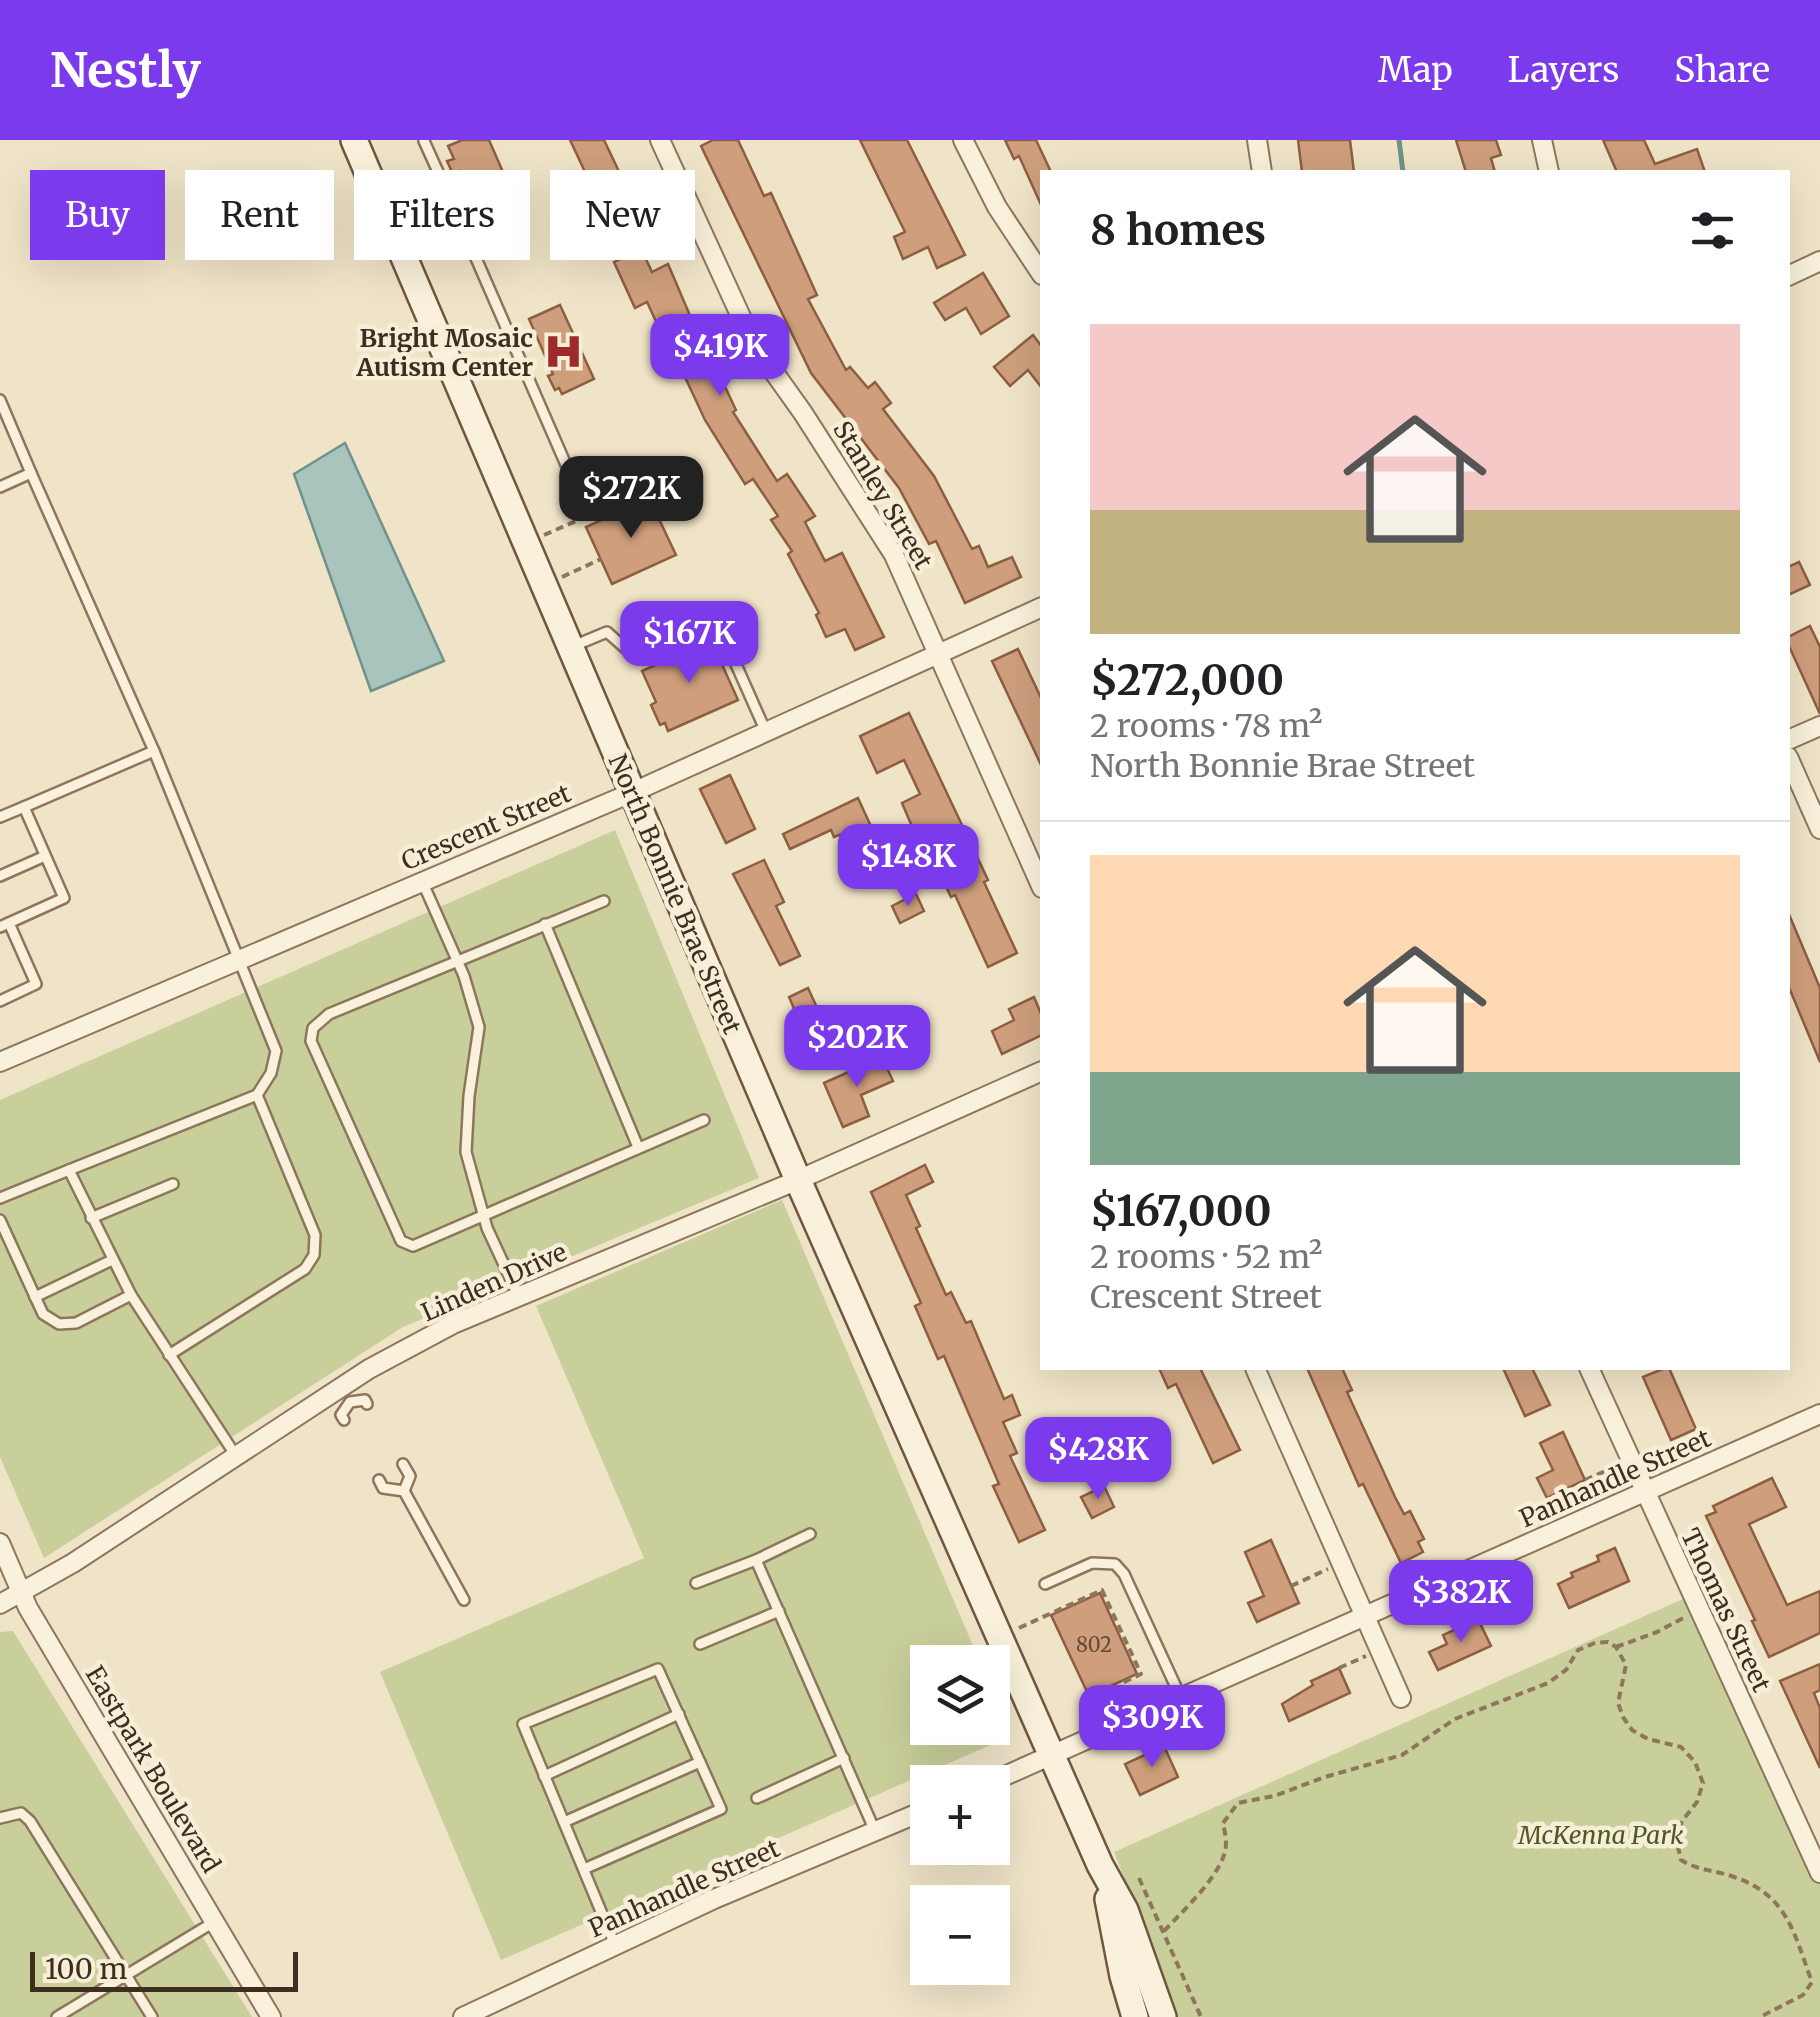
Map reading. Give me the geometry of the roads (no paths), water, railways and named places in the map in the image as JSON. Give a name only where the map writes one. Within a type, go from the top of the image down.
[{"type":"main road","name":"North Bonnie Brae Street","points":[[354,140],[798,1180],[1100,1865],[1125,1910],[1163,2017]]},
{"type":"main road","name":"North Bonnie Brae Street","points":[[1100,1865],[1123,1976],[1136,2017]]},
{"type":"street","name":"Stanley Street","points":[[660,140],[753,343],[894,555],[1040,883]]},
{"type":"street","points":[[963,140],[996,207],[1040,272]]},
{"type":"street","points":[[1258,140],[1262,170]]},
{"type":"street","points":[[1542,140],[1549,170]]},
{"type":"street","points":[[1790,275],[1820,262]]},
{"type":"street","name":"Crescent Street","points":[[0,1062],[631,793],[1040,608]]},
{"type":"street","points":[[1790,739],[1820,726]]},
{"type":"street","points":[[1790,761],[1820,829]]},
{"type":"street","name":"Linden Drive","points":[[0,1604],[72,1563],[236,1456],[345,1395],[454,1324],[798,1180],[1040,1072]]},
{"type":"street","points":[[1256,1370],[1401,1698]]},
{"type":"street","name":"Thomas Street","points":[[1590,1370],[1820,1873]]},
{"type":"street","name":"Panhandle Street","points":[[1010,1774],[1820,1414]]},
{"type":"street","name":"Eastpark Boulevard","points":[[0,1542],[20,1591],[271,2017]]},
{"type":"street","name":"Panhandle Street","points":[[463,2017],[714,1899],[910,1816]]},
{"type":"lane","points":[[424,140],[437,170]]},
{"type":"lane","points":[[477,260],[576,490]]},
{"type":"lane","points":[[0,400],[154,751],[276,1051],[271,1073],[257,1095],[0,1198]]},
{"type":"lane","points":[[0,487],[31,473]]},
{"type":"lane","points":[[569,648],[607,632],[625,648],[690,621],[715,625],[766,732]]},
{"type":"lane","points":[[0,818],[154,751]]},
{"type":"lane","points":[[0,1001],[36,984],[4,925],[64,898],[24,807]]},
{"type":"lane","points":[[0,876],[46,856]]},
{"type":"lane","points":[[422,881],[457,960],[479,1027],[468,1096],[466,1152],[484,1217],[519,1297]]},
{"type":"lane","points":[[604,901],[329,1014],[313,1028],[312,1042],[401,1241],[413,1246],[704,1120]]},
{"type":"lane","points":[[546,924],[638,1147]]},
{"type":"lane","points":[[168,1354],[305,1269],[314,1255],[316,1236],[257,1095]]},
{"type":"lane","points":[[69,1170],[112,1260],[236,1456]]},
{"type":"lane","points":[[91,1218],[172,1184]]},
{"type":"lane","points":[[0,1220],[44,1314],[59,1324],[76,1324],[132,1294]]},
{"type":"lane","points":[[35,1297],[112,1260]]},
{"type":"lane","points":[[344,1420],[340,1415],[345,1395],[368,1404]]},
{"type":"lane","points":[[403,1464],[410,1476],[404,1491]]},
{"type":"lane","points":[[379,1480],[384,1488],[404,1491]]},
{"type":"lane","points":[[404,1491],[464,1600]]},
{"type":"lane","points":[[696,1583],[810,1534]]},
{"type":"lane","points":[[756,1560],[875,1831]]},
{"type":"lane","points":[[1044,1584],[1092,1563],[1115,1564],[1124,1574],[1181,1698]]},
{"type":"lane","points":[[700,1644],[779,1611]]},
{"type":"lane","points":[[584,1869],[721,1809],[658,1669],[523,1724],[615,1945]]},
{"type":"lane","points":[[544,1776],[678,1714]]},
{"type":"lane","points":[[757,1798],[844,1758]]},
{"type":"lane","points":[[564,1822],[700,1762]]},
{"type":"lane","points":[[0,1818],[21,1812],[30,1821],[150,2016]]},
{"type":"lane","points":[[57,2017],[214,1922]]},
{"type":"water","points":[[345,443],[444,661],[371,691],[294,474]]},
{"type":"waterway","points":[[1399,140],[1403,170]]},
{"type":"place","name":"Bright Mosaic Autism Center","points":[[563,352]]},
{"type":"park label","name":"McKenna Park","points":[[1601,1835]]}]
